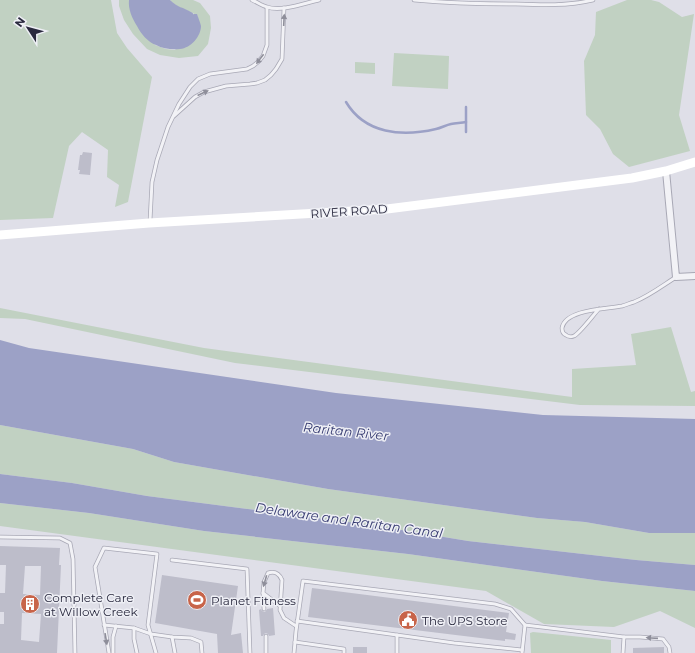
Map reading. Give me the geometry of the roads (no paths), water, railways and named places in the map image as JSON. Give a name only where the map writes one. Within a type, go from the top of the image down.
[{"type":"main road","name":"RIVER ROAD","points":[[0,235],[150,223],[387,209],[632,178],[666,171],[695,162]]},
{"type":"street","points":[[666,171],[676,277],[695,276]]},
{"type":"lane","points":[[252,0],[268,8],[284,8],[319,0]]},
{"type":"lane","points":[[414,0],[486,4],[548,5],[593,0]]},
{"type":"lane","points":[[150,223],[152,182],[160,148],[182,98],[198,79],[210,74],[248,69],[258,62],[263,56],[267,45],[268,8]]},
{"type":"lane","points":[[173,117],[195,97],[204,92],[226,86],[257,83],[270,75],[276,69],[282,58],[284,8]]},
{"type":"lane","points":[[599,309],[574,336],[570,337],[563,333],[562,328],[568,318],[585,311],[599,309],[622,306],[647,296],[676,277]]},
{"type":"lane","points":[[0,537],[60,538],[70,543],[73,559],[76,653]]},
{"type":"lane","points":[[109,653],[95,567],[104,548],[157,554],[148,625],[156,653]]},
{"type":"lane","points":[[172,560],[247,569],[250,653]]},
{"type":"lane","points":[[264,609],[264,582],[268,573],[276,572],[280,575],[282,580],[280,610],[284,618],[296,626]]},
{"type":"lane","points":[[294,653],[296,626],[303,581],[495,604],[511,609],[525,625],[624,637],[663,639],[669,647],[670,653]]},
{"type":"lane","points":[[263,593],[280,606]]},
{"type":"lane","points":[[297,621],[522,651],[525,625]]},
{"type":"lane","points":[[104,625],[134,628],[151,634],[191,638],[201,642],[202,653]]},
{"type":"lane","points":[[113,653],[113,638],[116,626]]},
{"type":"lane","points":[[134,628],[134,639],[137,653]]},
{"type":"lane","points":[[397,635],[397,653]]},
{"type":"lane","points":[[266,636],[266,653]]},
{"type":"lane","points":[[172,637],[175,653]]},
{"type":"lane","points":[[623,653],[624,637]]},
{"type":"lane","points":[[295,642],[344,648],[344,653]]},
{"type":"lane","points":[[506,648],[506,653]]},
{"type":"water","points":[[129,0],[170,0],[193,14],[197,14],[201,30],[195,41],[184,48],[168,49],[153,44],[143,35],[135,23],[130,10]]},
{"type":"water","name":"Raritan River","points":[[0,340],[29,348],[336,393],[543,415],[695,419],[695,533],[649,533],[585,522],[537,518],[328,489],[174,462],[133,449],[0,425]]},
{"type":"water","points":[[0,474],[72,483],[147,496],[371,525],[468,541],[636,560],[695,565],[695,591],[602,581],[408,554],[204,531],[89,513],[0,503]]},
{"type":"waterway","points":[[346,102],[354,113],[363,121],[374,127],[385,130],[410,133],[438,129],[451,124],[466,122]]},
{"type":"waterway","points":[[466,107],[466,132]]},
{"type":"place","name":"Planet Fitness","points":[[197,600]]},
{"type":"place","name":"Complete Care at Willow Creek","points":[[30,604]]},
{"type":"place","name":"The UPS Store","points":[[408,620]]},
{"type":"water label","name":"Delaware and Raritan Canal","points":[[349,520]]}]
